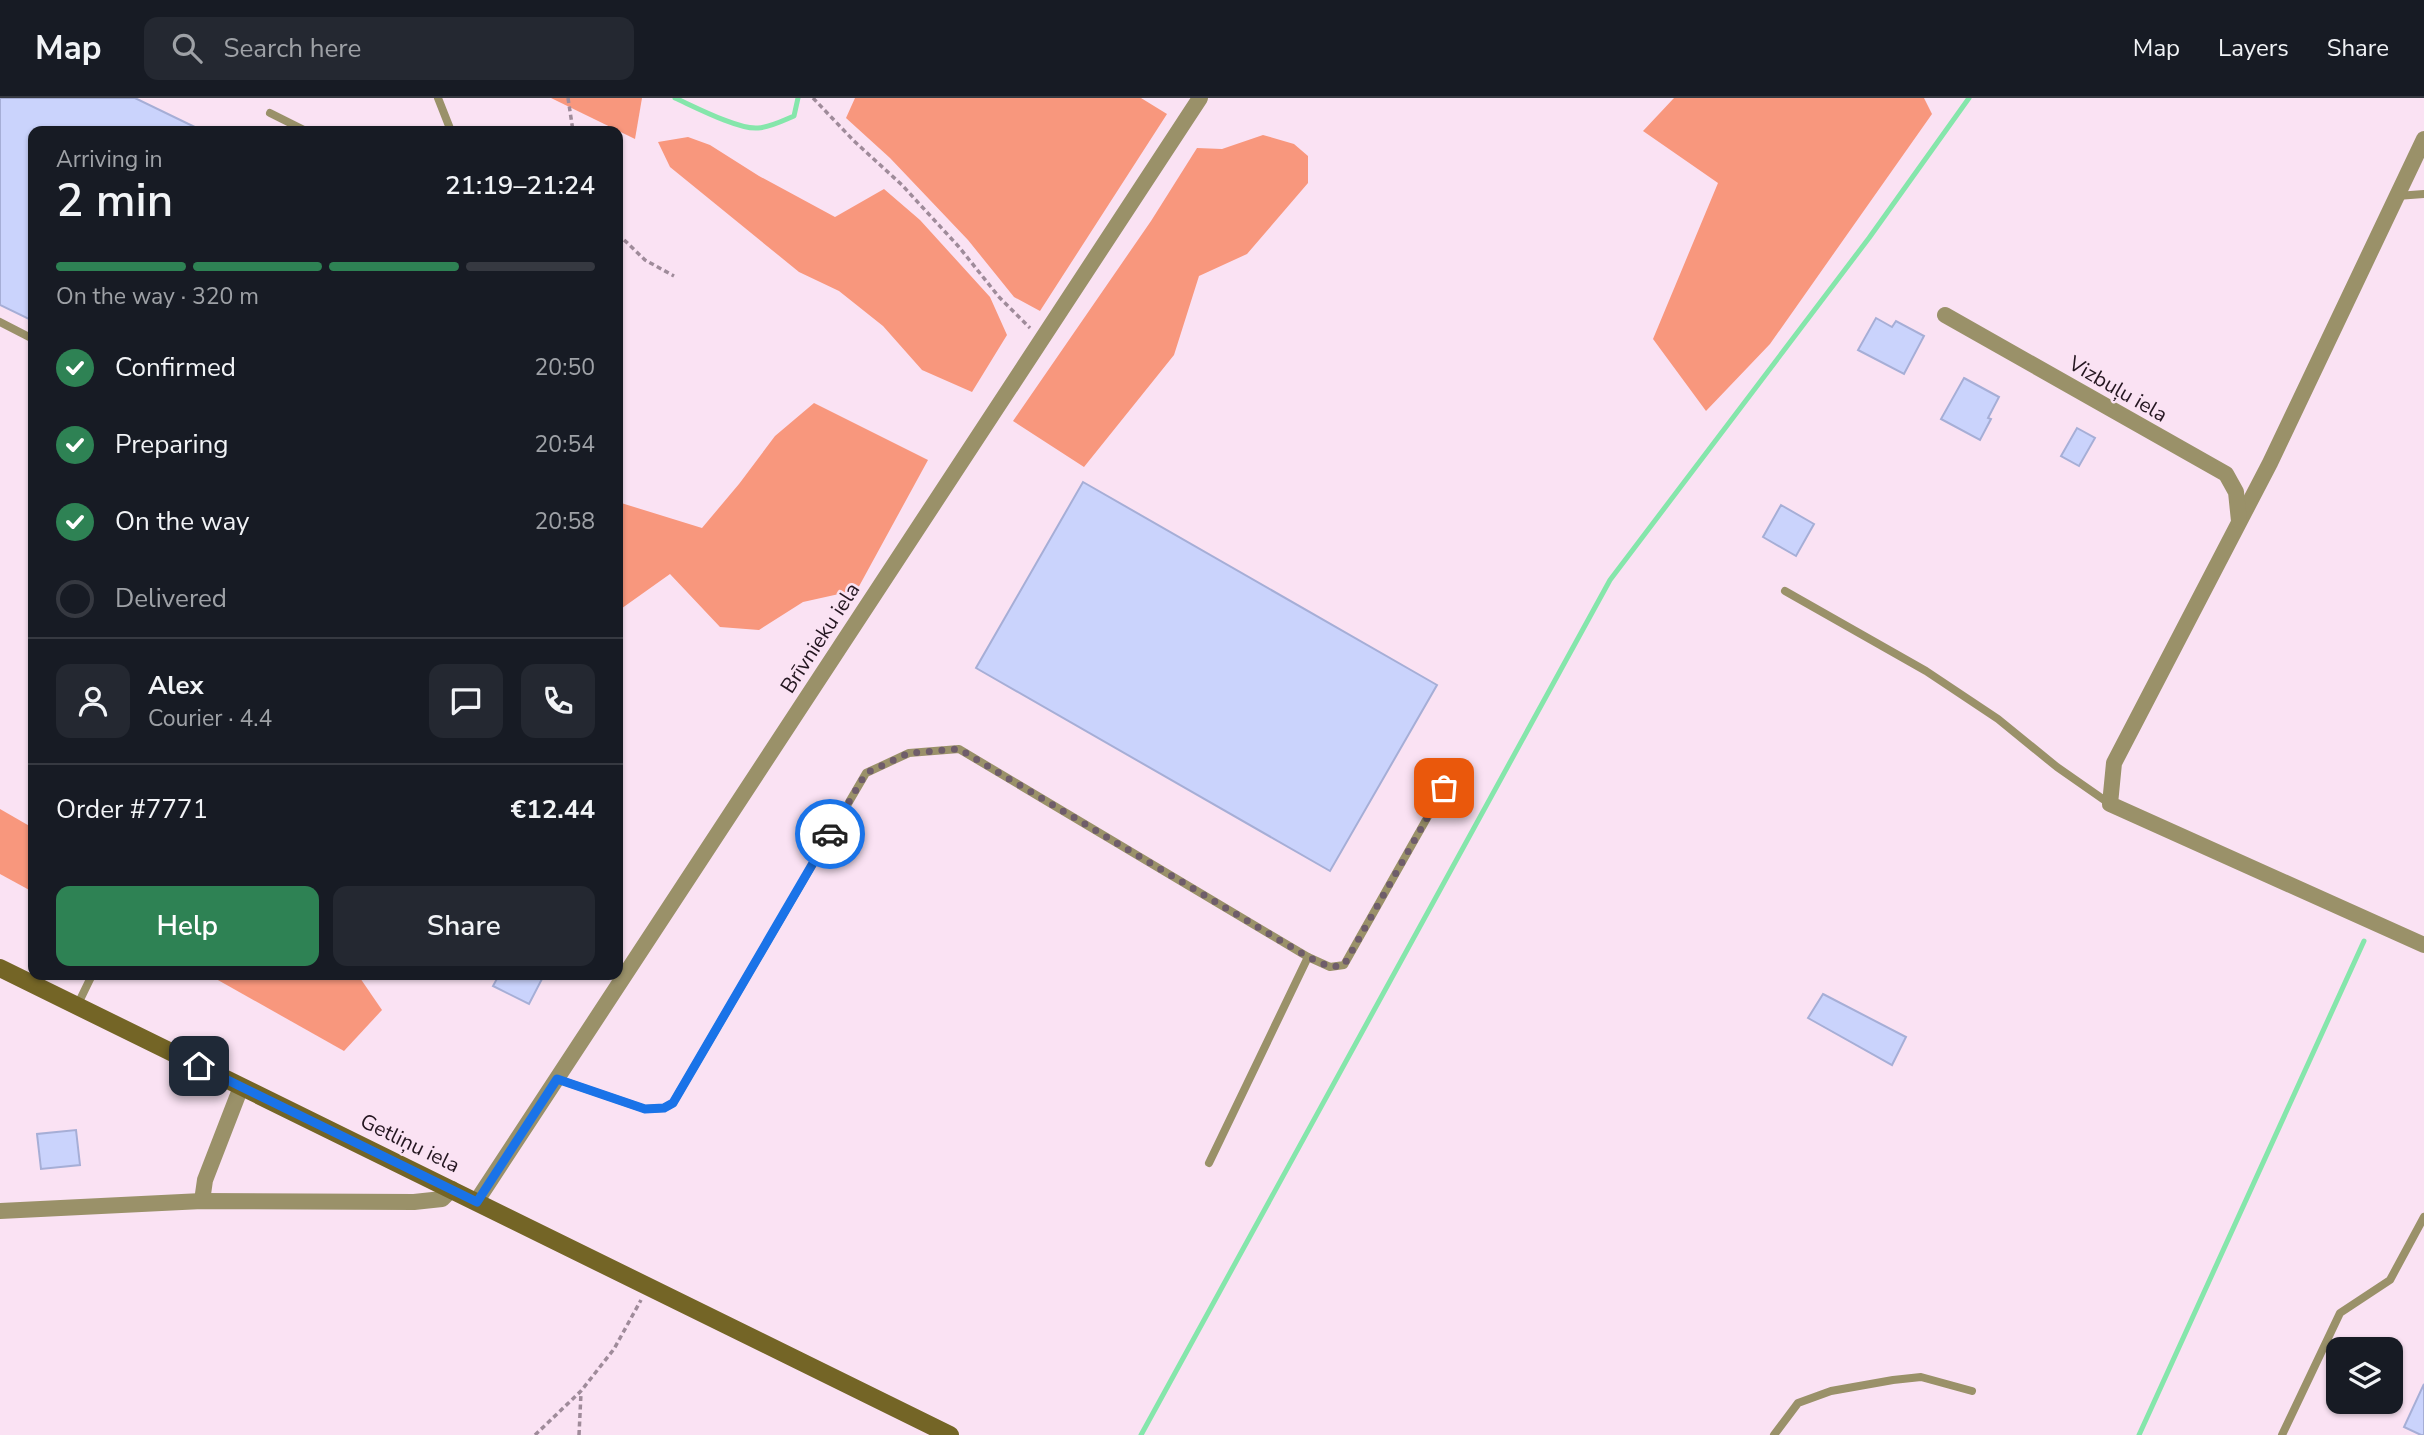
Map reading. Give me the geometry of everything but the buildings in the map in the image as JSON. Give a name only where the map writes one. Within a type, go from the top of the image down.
[{"type":"street","name":"Brīvnieku iela","points":[[623,978],[1200,98]]},
{"type":"street","points":[[2424,139],[2239,523],[2114,763],[2110,804],[2424,945]]},
{"type":"street","name":"Vizbuļu iela","points":[[1945,315],[2226,474],[2236,492],[2239,523]]},
{"type":"street","name":"Getliņu iela","points":[[0,968],[950,1435]]},
{"type":"street","name":"Brīvnieku iela","points":[[477,1202],[622,980]]},
{"type":"street","points":[[202,1201],[205,1180],[241,1087]]},
{"type":"street","points":[[0,1210],[202,1201],[414,1202],[442,1199],[452,1189]]},
{"type":"lane","points":[[438,98],[449,126]]},
{"type":"lane","points":[[271,113],[296,126]]},
{"type":"lane","points":[[2397,196],[2424,194]]},
{"type":"lane","points":[[0,323],[28,337]]},
{"type":"lane","points":[[1785,591],[1926,671],[1998,719],[2057,767],[2110,804]]},
{"type":"lane","points":[[557,1079],[645,1109],[664,1108],[673,1103],[866,773],[909,753],[959,749],[1308,957],[1330,967],[1344,965],[1444,788]]},
{"type":"lane","points":[[1209,1163],[1308,957]]},
{"type":"lane","points":[[77,1006],[90,980]]},
{"type":"lane","points":[[2282,1435],[2340,1313],[2390,1280],[2424,1217]]},
{"type":"lane","points":[[1774,1435],[1798,1403],[1831,1391],[1921,1377],[1972,1391]]},
{"type":"path","points":[[568,98],[572,126]]},
{"type":"path","points":[[813,98],[912,195],[999,297],[1041,340]]},
{"type":"path","points":[[623,239],[645,260],[674,276]]},
{"type":"path","points":[[535,1435],[581,1391],[614,1349],[648,1286]]},
{"type":"path","points":[[579,1435],[581,1391]]},
{"type":"shaded area","points":[[551,98],[642,98],[635,139],[623,133],[623,126],[608,126]]},
{"type":"shaded area","points":[[855,98],[1141,98],[1167,114],[1040,311],[1014,297],[968,240],[890,158],[846,118]]},
{"type":"shaded area","points":[[1674,98],[1924,98],[1932,114],[1770,344],[1706,411],[1653,339],[1718,183],[1643,131]]},
{"type":"shaded area","points":[[1263,135],[1294,144],[1308,156],[1308,183],[1247,254],[1199,276],[1174,355],[1084,467],[1013,421],[1151,221],[1197,148],[1222,149]]},
{"type":"shaded area","points":[[688,137],[710,145],[759,176],[835,217],[884,189],[920,220],[990,297],[1007,335],[972,392],[922,370],[883,326],[839,291],[799,272],[670,167],[658,142]]},
{"type":"shaded area","points":[[814,403],[928,460],[857,590],[803,602],[759,630],[720,627],[670,574],[623,607],[623,504],[702,528],[775,436]]},
{"type":"shaded area","points":[[0,809],[28,825],[28,889],[0,874]]},
{"type":"shaded area","points":[[218,980],[361,980],[382,1010],[344,1051]]},
{"type":"waterway","points":[[675,98],[704,112],[750,128],[772,125],[794,116],[798,98]]},
{"type":"waterway","points":[[1141,1435],[1610,580],[1869,238],[1969,98]]},
{"type":"waterway","points":[[2139,1435],[2364,941]]},
{"type":"way so far","points":[[830,834],[866,773],[909,753],[959,749],[1308,957],[1330,967],[1344,965],[1444,788]]},
{"type":"route","points":[[199,1066],[477,1202],[557,1079],[645,1109],[664,1108],[673,1103],[830,834]]}]
